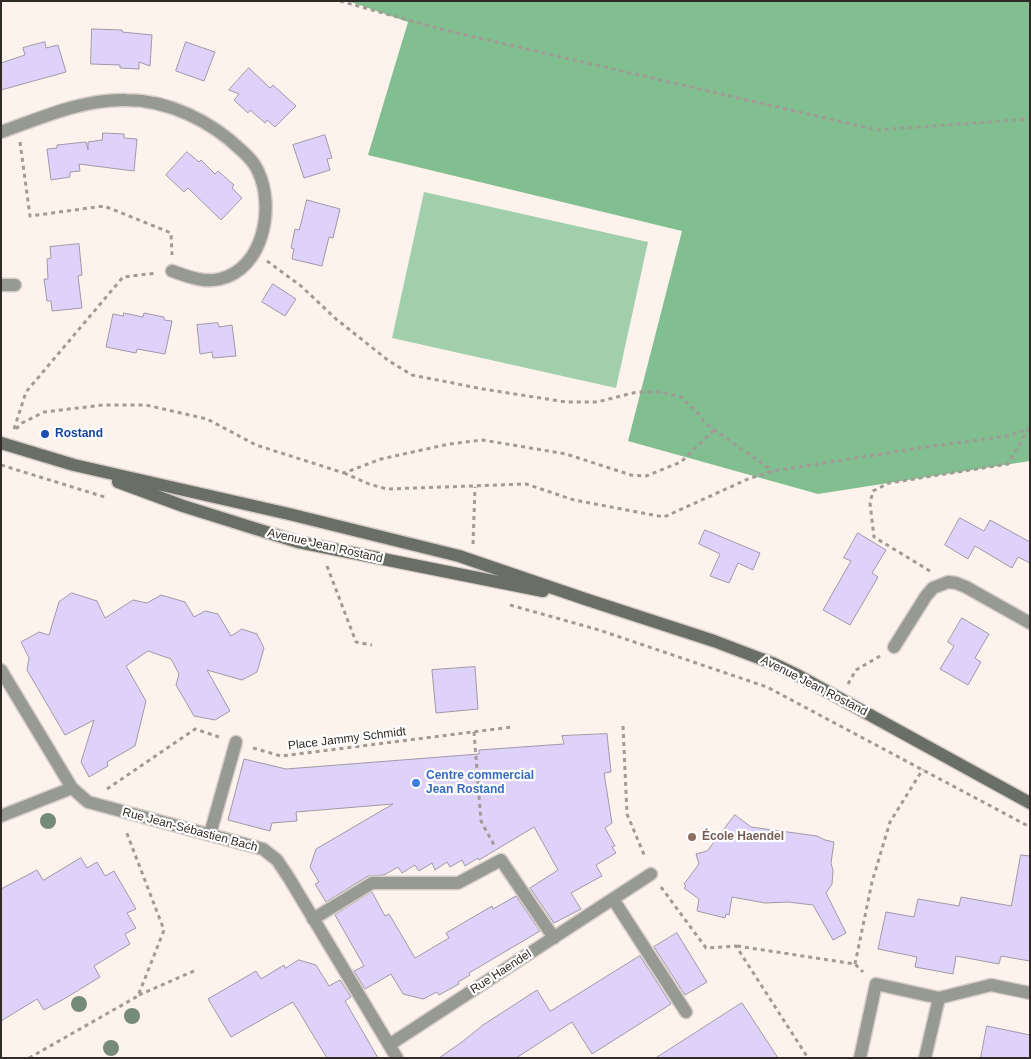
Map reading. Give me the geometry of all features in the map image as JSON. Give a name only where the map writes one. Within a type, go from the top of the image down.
[{"type":"street","points":[[1,132],[77,106],[102,101],[145,101],[163,105],[203,121],[235,144],[252,160],[262,181],[265,196],[263,228],[254,252],[234,274],[220,279],[193,278],[172,271]]},
{"type":"street","points":[[1,285],[15,285]]},
{"type":"street","name":"Avenue Jean Rostand","points":[[1,443],[74,465],[183,506],[298,542],[585,599]]},
{"type":"street","name":"Avenue Jean Rostand","points":[[74,465],[280,512],[472,560],[739,650],[781,667],[840,697],[1030,803]]},
{"type":"street","points":[[894,647],[926,596],[933,588],[948,582],[956,583],[966,588],[1030,623]]},
{"type":"street","name":"Rue Jean-Sébastien Bach","points":[[1,670],[72,788],[88,802],[118,812],[210,834],[263,849],[270,853],[289,878],[397,1058]]},
{"type":"street","points":[[210,834],[236,742]]},
{"type":"street","points":[[1,816],[72,788]]},
{"type":"street","points":[[313,919],[372,883],[458,883],[501,860],[554,938]]},
{"type":"street","name":"Rue Haendel","points":[[390,1045],[651,874]]},
{"type":"street","points":[[613,899],[686,1012]]},
{"type":"street","points":[[860,1058],[876,984],[939,998],[991,984],[1030,992]]},
{"type":"street","points":[[925,1058],[939,998]]},
{"type":"path","points":[[340,1],[440,29],[877,130],[1030,119]]},
{"type":"path","points":[[18,126],[30,216],[104,206],[171,233],[172,271],[123,276],[26,392],[13,432],[22,423],[44,412],[103,405],[146,405],[207,419],[256,445],[387,489],[526,484],[574,500],[664,516],[773,471],[926,446],[1008,436],[1030,428]]},
{"type":"path","points":[[254,252],[301,286],[336,319],[389,361],[412,375],[483,389],[566,402],[597,402],[637,392],[660,392],[681,397],[697,412],[706,424],[773,471]]},
{"type":"path","points":[[948,582],[874,537],[870,503],[873,491],[889,483],[1008,464],[1030,428]]},
{"type":"path","points":[[344,473],[381,459],[449,444],[483,440],[566,454],[631,475],[646,476],[682,462],[715,430]]},
{"type":"path","points":[[472,560],[475,487]]},
{"type":"path","points":[[324,559],[356,642],[372,645]]},
{"type":"path","points":[[507,604],[599,630],[767,687],[1030,827]]},
{"type":"path","points":[[840,697],[856,670],[894,647]]},
{"type":"path","points":[[623,726],[627,814],[651,874],[706,948],[736,946],[855,964],[876,984]]},
{"type":"path","name":"Place Jammy Schmidt","points":[[88,802],[195,729],[281,756],[514,727]]},
{"type":"path","points":[[474,732],[481,821],[501,860]]},
{"type":"path","points":[[855,964],[872,882],[890,822],[923,769]]},
{"type":"path","points":[[118,812],[164,930],[138,996]]},
{"type":"path","points":[[736,946],[808,1058]]},
{"type":"path","points":[[29,1058],[138,996],[196,970]]},
{"type":"green space","points":[[348,1],[1030,1],[1030,461],[818,494],[628,441],[682,231],[368,155],[408,22]]},
{"type":"green space","points":[[424,192],[648,242],[616,388],[392,338]]},
{"type":"building","points":[[92,29],[122,30],[122,32],[152,35],[150,66],[139,62],[139,69],[120,68],[120,65],[91,64]]},
{"type":"building","points":[[45,42],[46,48],[58,45],[66,72],[1,90],[1,63],[25,55],[23,48]]},
{"type":"building","points":[[186,42],[215,52],[204,81],[176,71]]},
{"type":"building","points":[[249,68],[270,88],[273,85],[296,106],[275,127],[267,120],[265,123],[250,110],[248,113],[234,100],[239,94],[229,90]]},
{"type":"building","points":[[103,133],[124,134],[124,138],[137,139],[134,171],[79,164],[80,171],[70,172],[70,177],[51,180],[47,149],[57,148],[57,145],[86,142],[88,150],[88,142],[102,140]]},
{"type":"building","points":[[325,135],[332,158],[327,159],[330,170],[304,178],[293,145]]},
{"type":"building","points":[[187,152],[199,162],[201,160],[215,174],[218,171],[234,185],[232,188],[242,198],[221,220],[188,188],[184,192],[166,175]]},
{"type":"building","points":[[307,200],[340,209],[333,238],[329,237],[322,266],[292,259],[294,249],[291,248],[295,229],[299,230]]},
{"type":"building","points":[[79,244],[82,275],[78,276],[82,308],[52,311],[51,301],[47,301],[44,279],[48,279],[47,259],[51,258],[50,247]]},
{"type":"building","points":[[273,284],[296,299],[285,316],[262,302]]},
{"type":"building","points":[[124,313],[143,317],[144,313],[164,317],[164,320],[172,321],[165,354],[137,349],[136,353],[106,347],[113,314],[123,316]]},
{"type":"building","points":[[218,323],[219,327],[232,325],[236,356],[213,358],[212,352],[200,354],[197,325]]},
{"type":"building","points":[[960,518],[984,531],[990,520],[1030,542],[1030,563],[1018,557],[1012,568],[975,546],[968,559],[945,545]]},
{"type":"building","points":[[705,530],[760,553],[753,570],[738,563],[729,583],[710,576],[720,554],[699,544]]},
{"type":"building","points":[[858,533],[886,550],[872,573],[878,577],[850,625],[823,610],[851,561],[844,558]]},
{"type":"building","points":[[72,593],[97,601],[105,618],[133,600],[147,603],[161,595],[185,602],[194,617],[205,611],[218,614],[231,636],[242,629],[257,634],[264,648],[257,672],[242,680],[207,670],[230,711],[215,720],[194,716],[176,685],[179,674],[171,659],[148,651],[126,666],[146,701],[135,746],[107,762],[108,766],[89,777],[81,762],[94,720],[65,735],[27,670],[29,658],[21,642],[39,632],[49,635],[59,602]]},
{"type":"building","points":[[962,618],[989,634],[975,658],[981,662],[968,685],[940,669],[954,646],[948,642]]},
{"type":"building","points":[[475,667],[478,709],[436,713],[432,670]]},
{"type":"building","points":[[607,734],[611,772],[604,773],[612,823],[605,828],[615,846],[612,847],[616,853],[596,865],[602,876],[571,893],[581,909],[554,923],[530,888],[558,870],[534,827],[479,860],[478,858],[465,866],[462,860],[450,867],[447,862],[435,870],[432,863],[419,871],[415,865],[402,873],[398,867],[384,875],[368,876],[326,902],[315,884],[319,882],[310,867],[316,849],[393,804],[296,812],[297,821],[272,823],[270,831],[228,820],[244,759],[286,769],[479,754],[479,750],[564,744],[562,736]]},
{"type":"building","points":[[735,815],[751,827],[817,836],[834,842],[831,863],[833,871],[832,884],[826,893],[846,933],[833,940],[813,905],[788,902],[765,903],[732,897],[729,915],[726,914],[725,918],[697,911],[699,899],[684,888],[686,886],[684,884],[699,864],[696,854],[707,851]]},
{"type":"building","points":[[1021,855],[1030,856],[1030,961],[1001,956],[999,964],[956,956],[953,974],[915,967],[917,957],[878,949],[886,912],[914,917],[918,899],[959,906],[961,897],[1011,906]]},
{"type":"building","points":[[81,858],[87,868],[97,862],[105,876],[114,871],[136,909],[127,913],[136,928],[125,934],[130,944],[94,966],[100,977],[64,999],[44,1010],[37,999],[1,1021],[1,889],[37,870],[43,880]]},
{"type":"building","points":[[372,892],[385,916],[389,914],[415,958],[449,938],[446,933],[492,906],[493,909],[516,896],[540,931],[469,973],[470,975],[458,982],[459,984],[439,995],[437,992],[423,999],[403,994],[391,974],[365,989],[354,971],[364,966],[335,915]]},
{"type":"building","points":[[677,933],[707,982],[685,995],[654,947]]},
{"type":"building","points":[[640,956],[671,1004],[592,1054],[572,1022],[516,1058],[439,1058],[483,1025],[537,990],[550,1011]]},
{"type":"building","points":[[299,960],[316,965],[329,986],[340,980],[351,997],[345,1001],[378,1058],[327,1058],[293,1002],[231,1037],[208,999],[256,971],[261,979],[284,965],[285,968]]},
{"type":"building","points":[[742,1003],[778,1058],[656,1058]]},
{"type":"building","points":[[987,1026],[1030,1035],[1030,1058],[981,1058]]},
{"type":"place","name":"Rostand","points":[[45,434]]},
{"type":"place","name":"Centre commercial Jean Rostand","points":[[416,783]]},
{"type":"place","name":"École Haendel","points":[[692,837]]}]
